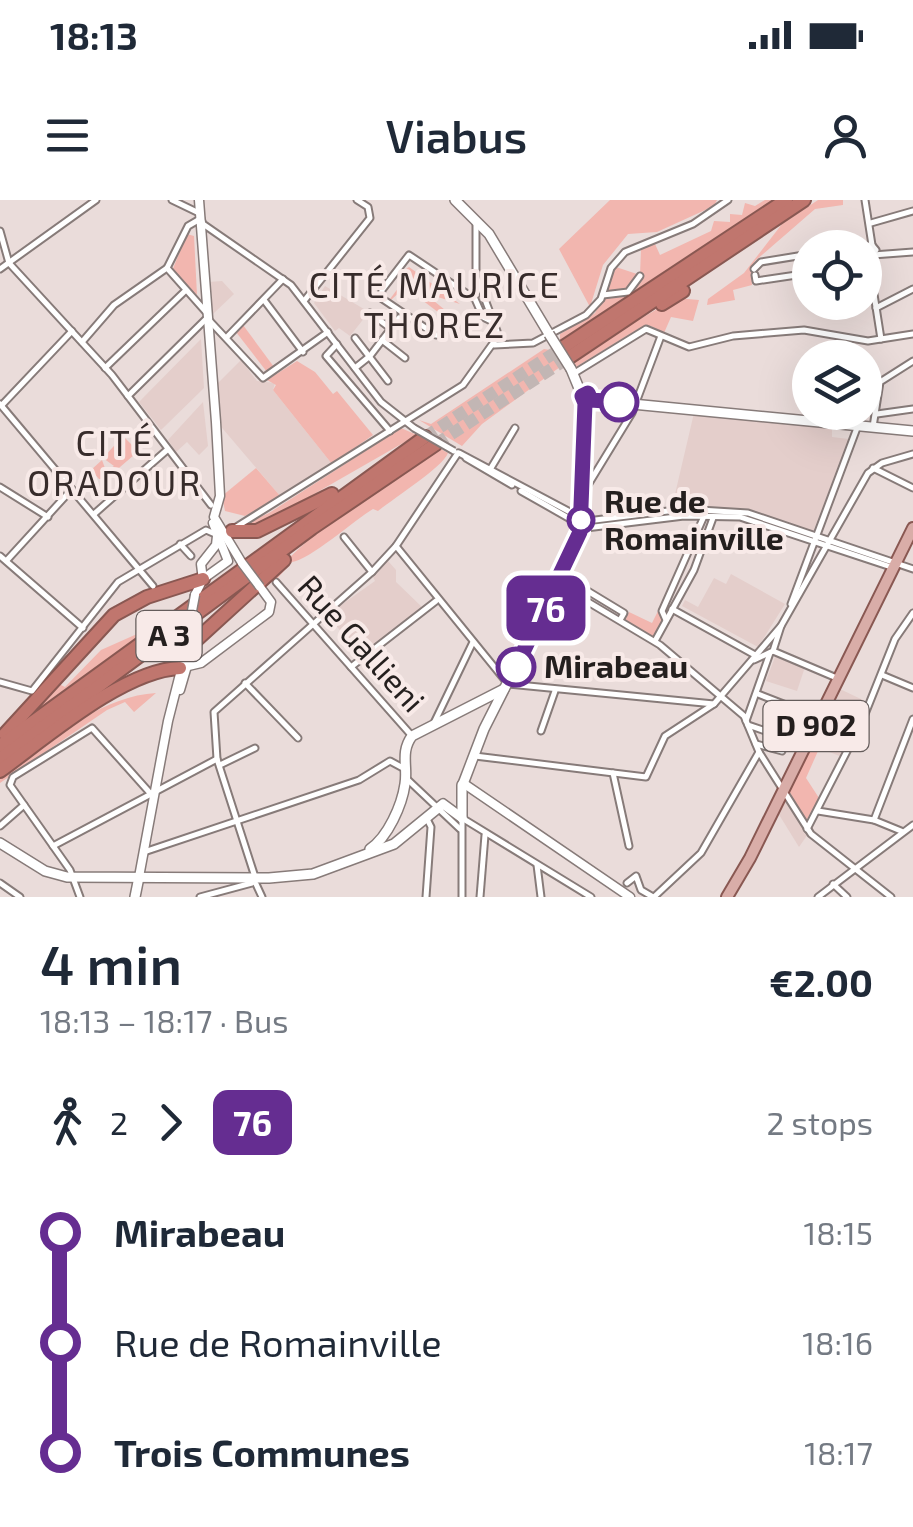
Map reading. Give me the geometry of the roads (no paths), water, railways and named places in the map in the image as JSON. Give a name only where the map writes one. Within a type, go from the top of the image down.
[{"type":"highway","points":[[772,233],[796,201]]},
{"type":"highway","points":[[569,362],[796,201]]},
{"type":"highway","points":[[569,362],[796,201]]},
{"type":"highway","points":[[619,323],[683,292]]},
{"type":"highway","name":"A 3","points":[[0,746],[425,436]]},
{"type":"highway","name":"A 3","points":[[0,759],[336,511],[425,436]]},
{"type":"highway","points":[[225,534],[257,531],[353,485]]},
{"type":"highway","points":[[193,632],[332,519],[336,511]]},
{"type":"highway","points":[[0,738],[114,615],[136,602],[200,589]]},
{"type":"highway","points":[[42,740],[144,673],[183,667]]},
{"type":"highway","points":[[0,771],[98,696],[98,689]]},
{"type":"main road","points":[[456,200],[478,218],[569,362],[586,399],[581,523]]},
{"type":"main road","points":[[586,399],[792,418]]},
{"type":"main road","points":[[882,428],[913,431]]},
{"type":"main road","points":[[0,843],[52,874],[238,876],[256,885],[269,878],[313,874],[355,858],[440,806],[462,818],[463,783],[560,580],[581,523],[584,437]]},
{"type":"main road","name":"D 902","points":[[727,897],[784,791],[913,528]]},
{"type":"main road","points":[[386,842],[412,736],[507,686]]},
{"type":"main road","points":[[484,700],[492,704],[493,714]]},
{"type":"main road","points":[[135,897],[139,877]]},
{"type":"street","points":[[0,268],[96,200]]},
{"type":"street","points":[[172,200],[283,279],[381,402],[406,422],[581,523]]},
{"type":"street","points":[[183,667],[201,663],[270,612],[271,602],[240,561],[214,516],[214,505],[220,496],[199,200]]},
{"type":"street","points":[[304,301],[370,218],[368,207],[357,200]]},
{"type":"street","points":[[492,344],[522,347],[592,311],[603,291],[609,266],[624,250],[695,222],[728,200]]},
{"type":"street","points":[[866,200],[870,230]]},
{"type":"street","points":[[870,223],[913,211]]},
{"type":"street","points":[[82,342],[114,305],[167,268],[188,226],[198,215]]},
{"type":"street","points":[[139,877],[153,791],[193,632],[201,564],[238,522],[276,505],[467,381],[492,344],[496,323],[476,276],[473,222],[478,218]]},
{"type":"street","points":[[0,231],[9,262],[105,368],[211,505],[213,522],[225,534],[228,561]]},
{"type":"street","points":[[882,251],[913,252]]},
{"type":"street","points":[[436,335],[381,298],[382,290],[409,255],[474,299],[483,317],[496,323]]},
{"type":"street","points":[[792,257],[761,262],[755,272],[756,281],[792,276]]},
{"type":"street","points":[[167,268],[263,378],[328,332]]},
{"type":"street","points":[[603,291],[628,292],[640,276]]},
{"type":"street","points":[[228,336],[283,279]]},
{"type":"street","points":[[882,305],[913,289]]},
{"type":"street","points":[[105,368],[185,291]]},
{"type":"street","points":[[264,300],[303,352]]},
{"type":"street","points":[[370,313],[390,328]]},
{"type":"street","points":[[128,396],[207,315]]},
{"type":"street","points":[[355,368],[370,356],[399,318]]},
{"type":"street","points":[[878,320],[882,339]]},
{"type":"street","points":[[569,362],[646,329],[689,347],[733,336],[804,330],[868,341],[913,334]]},
{"type":"street","points":[[72,331],[1,405],[153,586]]},
{"type":"street","points":[[585,490],[636,404],[662,336]]},
{"type":"street","points":[[355,338],[388,380]]},
{"type":"street","points":[[382,340],[405,358]]},
{"type":"street","points":[[337,344],[326,356],[390,431]]},
{"type":"street","points":[[882,381],[913,361]]},
{"type":"street","points":[[882,413],[913,409]]},
{"type":"street","points":[[491,469],[515,428]]},
{"type":"street","points":[[789,612],[856,430]]},
{"type":"street","points":[[94,514],[168,449]]},
{"type":"street","points":[[459,453],[581,523],[715,513],[752,519],[913,569]]},
{"type":"street","points":[[200,897],[256,885],[218,762],[214,712],[372,572],[396,546],[459,453]]},
{"type":"street","points":[[475,758],[646,777],[665,736],[714,704],[779,628],[873,468],[913,454]]},
{"type":"street","points":[[873,468],[913,488]]},
{"type":"street","points":[[0,487],[48,517]]},
{"type":"street","points":[[8,559],[72,489]]},
{"type":"street","points":[[211,505],[220,496]]},
{"type":"street","points":[[666,620],[662,611],[705,512]]},
{"type":"street","points":[[655,641],[694,570],[715,513]]},
{"type":"street","points":[[0,682],[32,691],[118,582],[208,530],[225,534]]},
{"type":"street","points":[[344,537],[372,572]]},
{"type":"street","points":[[180,544],[191,556]]},
{"type":"street","points":[[396,546],[507,686],[714,704]]},
{"type":"street","points":[[0,556],[83,628]]},
{"type":"street","points":[[193,632],[200,589],[228,561],[240,561]]},
{"type":"street","points":[[560,580],[655,641],[747,723],[806,746]]},
{"type":"street","name":"Rue Gallieni","points":[[276,582],[412,736]]},
{"type":"street","points":[[352,666],[436,601]]},
{"type":"street","points":[[672,609],[753,658],[771,652],[839,678]]},
{"type":"street","points":[[807,828],[882,675],[895,639],[913,614]]},
{"type":"street","points":[[779,628],[747,723],[759,752],[807,828],[892,897]]},
{"type":"street","points":[[433,725],[473,642]]},
{"type":"street","points":[[882,675],[913,688]]},
{"type":"street","points":[[245,683],[298,738]]},
{"type":"street","points":[[541,730],[556,692]]},
{"type":"street","points":[[757,694],[820,718]]},
{"type":"street","points":[[874,820],[913,719]]},
{"type":"street","points":[[776,734],[781,720]]},
{"type":"street","points":[[80,897],[73,877],[10,784],[12,777],[92,728],[153,791]]},
{"type":"street","points":[[756,744],[782,751]]},
{"type":"street","points":[[53,846],[153,791],[255,748]]},
{"type":"street","points":[[627,883],[636,876],[640,890],[653,897],[701,852],[759,752]]},
{"type":"street","points":[[475,758],[481,770]]},
{"type":"street","points":[[144,852],[359,780],[390,761],[417,790],[440,806],[462,832]]},
{"type":"street","points":[[613,773],[629,846]]},
{"type":"street","points":[[463,783],[630,897]]},
{"type":"street","points":[[0,826],[24,805]]},
{"type":"street","points":[[818,811],[874,820],[903,832]]},
{"type":"street","points":[[426,817],[430,827],[426,897]]},
{"type":"street","points":[[462,818],[462,897]]},
{"type":"street","points":[[462,818],[591,897]]},
{"type":"street","points":[[818,897],[853,866],[913,825]]},
{"type":"street","points":[[480,897],[485,835]]},
{"type":"street","points":[[537,865],[541,897]]},
{"type":"street","points":[[539,878],[554,874]]},
{"type":"street","points":[[0,884],[20,897]]},
{"type":"street","points":[[833,884],[848,897]]},
{"type":"tunnel","points":[[425,437],[562,348]]},
{"type":"tunnel","points":[[436,444],[568,358]]},
{"type":"place","name":"Rue de Romainville","points":[[581,520]]},
{"type":"place","name":"Mirabeau","points":[[516,667]]},
{"type":"district","name":"CITÉ MAURICE THOREZ","points":[[435,306]]},
{"type":"district","name":"CITÉ ORADOUR","points":[[115,464]]}]
